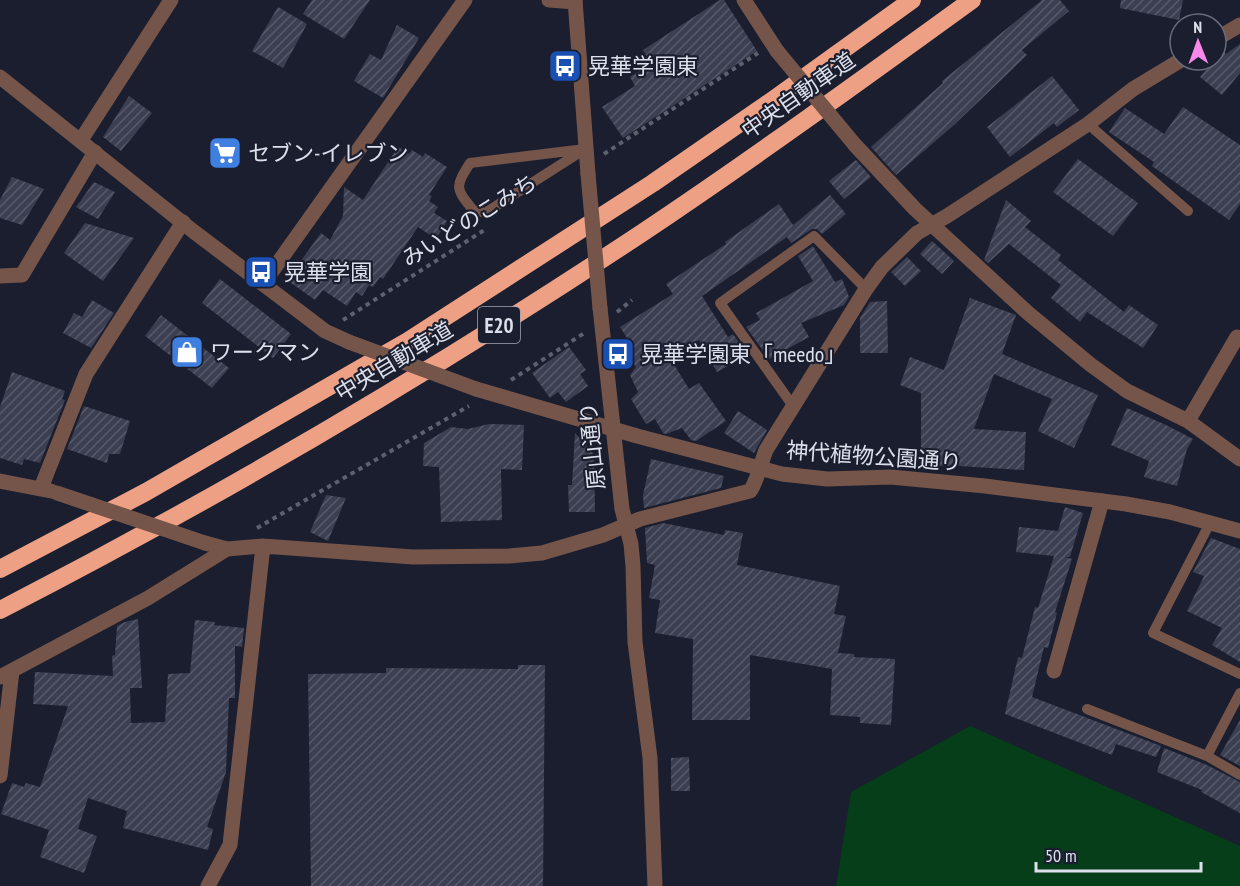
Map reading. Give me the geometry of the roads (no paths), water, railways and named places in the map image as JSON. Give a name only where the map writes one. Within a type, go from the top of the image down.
[{"type":"highway","name":"中央自動車道","points":[[0,569],[146,492],[408,341],[653,183],[912,0]]},
{"type":"highway","name":"中央自動車道","points":[[0,610],[71,574],[261,468],[478,339],[642,232],[805,120],[972,0]]},
{"type":"street","points":[[81,140],[171,0]]},
{"type":"street","points":[[263,284],[465,0]]},
{"type":"street","points":[[549,0],[575,1]]},
{"type":"street","points":[[744,0],[774,48],[855,145],[931,224],[1028,313],[1091,365],[1127,391],[1188,421],[1240,459]]},
{"type":"street","name":"原山通り","points":[[575,1],[585,149],[601,315],[622,509],[633,566],[635,642],[650,758],[655,886]]},
{"type":"street","points":[[0,481],[41,488],[227,549],[262,546],[413,557],[509,556],[542,553],[603,535],[640,519],[750,491],[756,482],[766,450],[882,267],[917,233],[1088,124],[1133,89],[1168,68]]},
{"type":"street","name":"神代植物公園通り","points":[[0,76],[325,332],[482,391],[759,468],[811,478],[891,477],[985,486],[1170,512],[1240,531]]},
{"type":"street","points":[[0,276],[22,275],[95,152]]},
{"type":"street","points":[[41,488],[86,374],[183,222]]},
{"type":"street","points":[[1188,421],[1237,337],[1240,339]]},
{"type":"street","points":[[1054,671],[1102,501]]},
{"type":"street","points":[[208,886],[230,845],[262,546]]},
{"type":"street","points":[[0,776],[6,674],[148,598],[227,549]]},
{"type":"lane","points":[[1088,124],[1188,211]]},
{"type":"lane","points":[[585,149],[485,213],[472,210],[458,189],[458,182],[470,163],[585,149]]},
{"type":"lane","points":[[792,406],[720,303],[814,236],[866,289]]},
{"type":"lane","points":[[1210,523],[1153,633],[1240,674]]},
{"type":"lane","points":[[1207,756],[1240,693]]},
{"type":"lane","points":[[1087,709],[1207,756],[1240,775]]},
{"type":"place","name":"晃華学園東","points":[[565,66]]},
{"type":"place","name":"セブン-イレブン","points":[[225,153]]},
{"type":"place","name":"晃華学園","points":[[261,272]]},
{"type":"place","name":"ワークマン","points":[[187,352]]},
{"type":"place","name":"晃華学園東「meedo」","points":[[618,354]]}]
